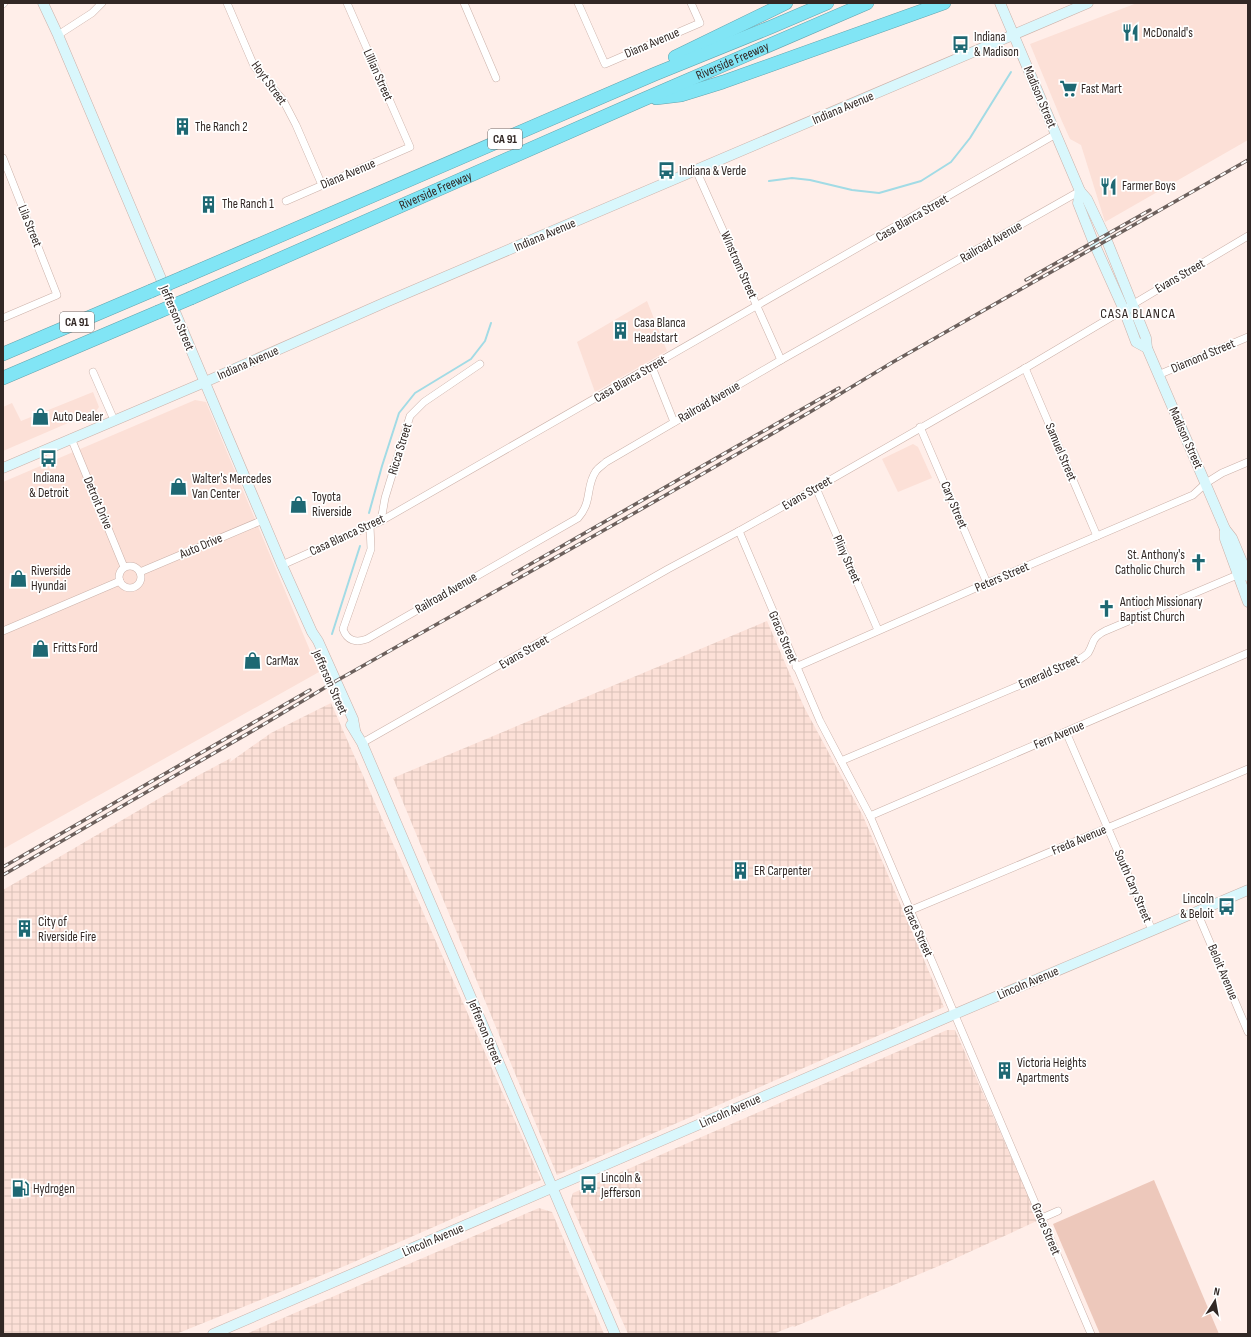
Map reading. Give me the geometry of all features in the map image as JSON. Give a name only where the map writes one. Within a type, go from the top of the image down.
[{"type":"highway","points":[[655,74],[668,60],[786,3]]},
{"type":"highway","name":"Riverside Freeway","points":[[3,354],[655,74],[827,3]]},
{"type":"highway","name":"Riverside Freeway","points":[[3,378],[191,298],[867,3]]},
{"type":"highway","points":[[642,100],[681,96],[944,3]]},
{"type":"street","name":"Jefferson Street","points":[[43,3],[58,35],[282,565],[312,632],[314,644],[331,684],[347,720],[355,730],[362,743],[615,1334]]},
{"type":"street","points":[[58,35],[92,13],[102,3]]},
{"type":"street","name":"Hoyt Street","points":[[227,3],[254,66],[283,100],[296,125],[322,185]]},
{"type":"street","name":"Lillian Street","points":[[346,3],[410,147]]},
{"type":"street","points":[[464,3],[496,78]]},
{"type":"street","name":"Diana Avenue","points":[[578,3],[605,64],[700,23],[692,3]]},
{"type":"street","name":"Madison Street","points":[[1000,3],[1080,191],[1087,199],[1133,304],[1146,338],[1147,348],[1158,375],[1225,529],[1225,539],[1244,574],[1248,602]]},
{"type":"street","name":"Indiana Avenue","points":[[3,468],[205,382],[386,302],[1088,3]]},
{"type":"street","name":"Casa Blanca Street","points":[[282,565],[380,521],[757,307],[1056,134]]},
{"type":"street","name":"Diana Avenue","points":[[286,201],[410,147]]},
{"type":"street","name":"Lila Street","points":[[3,158],[57,294],[3,318]]},
{"type":"street","name":"Winstrom Street","points":[[696,170],[781,360]]},
{"type":"street","name":"Madison Street","points":[[1080,191],[1078,203],[1093,241],[1124,310],[1136,342],[1147,348]]},
{"type":"street","name":"Railroad Avenue","points":[[370,526],[371,549],[343,630],[348,638],[358,642],[366,639],[578,518],[583,512],[587,503],[593,476],[597,469],[606,462],[781,360],[1080,191]]},
{"type":"street","name":"Evans Street","points":[[362,743],[668,568],[739,531],[816,488],[1025,368],[1248,236]]},
{"type":"street","name":"Diamond Street","points":[[1158,375],[1248,337]]},
{"type":"street","name":"Ricca Street","points":[[380,521],[385,498],[410,416],[424,402],[480,364]]},
{"type":"street","points":[[652,367],[674,422]]},
{"type":"street","name":"Samuel Street","points":[[1025,368],[1097,536]]},
{"type":"street","points":[[93,372],[114,420]]},
{"type":"street","name":"Cary Street","points":[[920,427],[987,583]]},
{"type":"street","name":"Detroit Drive","points":[[71,438],[124,567]]},
{"type":"street","name":"Peters Street","points":[[796,667],[878,630],[1193,495],[1206,483],[1222,473],[1248,462]]},
{"type":"street","name":"Pliny Street","points":[[816,488],[878,630]]},
{"type":"street","name":"Auto Drive","points":[[140,572],[263,520]]},
{"type":"street","name":"Grace Street","points":[[739,531],[820,722],[870,816],[1091,1334]]},
{"type":"street","points":[[124,567],[135,567],[140,572],[139,582],[134,586],[124,586],[120,581],[120,572],[124,567]]},
{"type":"street","name":"Emerald Street","points":[[841,761],[1077,661],[1087,654],[1093,640],[1101,633],[1244,574]]},
{"type":"street","points":[[3,631],[120,581]]},
{"type":"street","name":"Fern Avenue","points":[[870,816],[1248,653]]},
{"type":"street","name":"South Cary Street","points":[[1066,732],[1152,930]]},
{"type":"street","name":"Freda Avenue","points":[[910,911],[1248,769]]},
{"type":"street","name":"Lincoln Avenue","points":[[213,1334],[955,1014],[1248,890]]},
{"type":"street","name":"Beloit Avenue","points":[[1197,912],[1248,1032]]},
{"type":"street","points":[[1042,1218],[1058,1211]]},
{"type":"shaded area","points":[[1137,3],[1248,3],[1248,140],[1105,222],[1081,145],[1070,139],[1030,44]]},
{"type":"shaded area","points":[[647,301],[667,351],[595,392],[577,342]]},
{"type":"shaded area","points":[[93,392],[99,407],[96,411],[3,451],[3,407],[12,403],[21,421]]},
{"type":"shaded area","points":[[195,400],[206,402],[319,672],[3,849],[3,482]]},
{"type":"shaded area","points":[[913,444],[918,447],[932,478],[898,492],[882,459]]},
{"type":"shaded area","points":[[767,621],[804,707],[863,816],[944,1007],[557,1175],[393,778]]},
{"type":"shaded area","points":[[331,703],[541,1180],[347,1265],[176,1334],[3,1334],[3,890],[199,775],[231,758],[230,762],[271,733]]},
{"type":"shaded area","points":[[947,1030],[955,1030],[1039,1220],[941,1265],[794,1327],[793,1326],[773,1334],[628,1334],[570,1202],[573,1193]]},
{"type":"shaded area","points":[[1154,1180],[1219,1334],[1100,1334],[1053,1224]]},
{"type":"shaded area","points":[[539,1208],[552,1212],[604,1334],[246,1334]]},
{"type":"waterway","points":[[769,181],[792,178],[810,180],[852,190],[879,193],[921,181],[951,162],[970,138],[1011,72]]},
{"type":"waterway","points":[[369,513],[399,413],[415,393],[471,359],[485,341],[491,323]]},
{"type":"waterway","points":[[332,634],[360,546]]},
{"type":"railway","points":[[3,875],[336,681],[638,511],[810,412],[893,362],[1248,160]]},
{"type":"railway","points":[[1026,280],[1150,210]]},
{"type":"railway","points":[[513,574],[839,388]]},
{"type":"railway","points":[[3,867],[310,690]]},
{"type":"place","name":"McDonald's","points":[[1130,33]]},
{"type":"place","name":"Indiana & Madison","points":[[961,44]]},
{"type":"place","name":"Fast Mart","points":[[1068,89]]},
{"type":"place","name":"The Ranch 2","points":[[182,127]]},
{"type":"place","name":"Indiana & Verde","points":[[666,171]]},
{"type":"place","name":"Farmer Boys","points":[[1109,186]]},
{"type":"place","name":"The Ranch 1","points":[[209,204]]},
{"type":"place","name":"Casa Blanca Headstart","points":[[621,330]]},
{"type":"place","name":"Auto Dealer","points":[[40,417]]},
{"type":"place","name":"Indiana & Detroit","points":[[49,459]]},
{"type":"place","name":"Walter's Mercedes Van Center","points":[[179,486]]},
{"type":"place","name":"Toyota Riverside","points":[[299,504]]},
{"type":"place","name":"St. Anthony's Catholic Church","points":[[1198,562]]},
{"type":"place","name":"Riverside Hyundai","points":[[18,578]]},
{"type":"place","name":"Antioch Missionary Baptist Church","points":[[1107,609]]},
{"type":"place","name":"Fritts Ford","points":[[40,648]]},
{"type":"place","name":"CarMax","points":[[253,661]]},
{"type":"place","name":"ER Carpenter","points":[[741,871]]},
{"type":"place","name":"Lincoln & Beloit","points":[[1227,906]]},
{"type":"place","name":"City of Riverside Fire","points":[[25,929]]},
{"type":"place","name":"Victoria Heights Apartments","points":[[1004,1070]]},
{"type":"place","name":"Lincoln & Jefferson","points":[[588,1185]]},
{"type":"place","name":"Hydrogen","points":[[20,1189]]},
{"type":"district","name":"CASA BLANCA","points":[[1138,313]]}]
